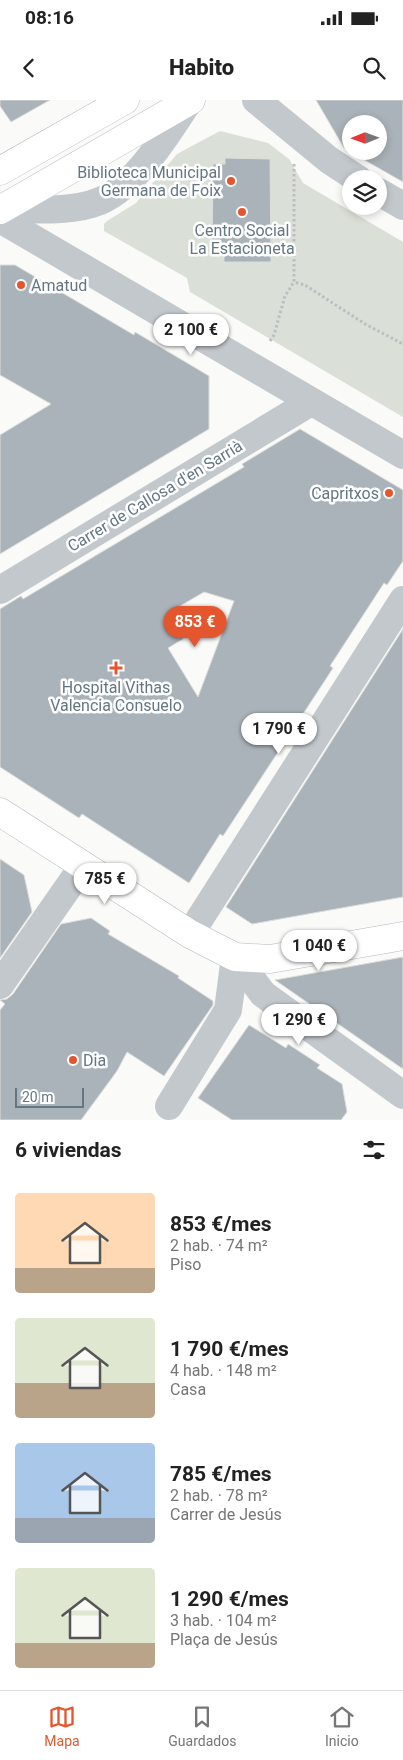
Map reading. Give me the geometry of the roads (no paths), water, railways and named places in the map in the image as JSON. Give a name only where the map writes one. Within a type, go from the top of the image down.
[{"type":"main road","points":[[0,171],[125,100]]},
{"type":"main road","points":[[0,213],[190,100]]},
{"type":"main road","points":[[0,812],[190,934],[234,957],[270,959],[403,936]]},
{"type":"street","points":[[0,213],[100,201],[117,190],[140,168],[190,100]]},
{"type":"street","points":[[256,100],[329,160],[344,170]]},
{"type":"street","points":[[387,197],[403,206]]},
{"type":"street","points":[[0,213],[311,402],[403,455]]},
{"type":"street","name":"Carrer de Callosa d'en Sarrià","points":[[0,590],[311,402]]},
{"type":"street","points":[[190,934],[403,600]]},
{"type":"street","points":[[0,986],[83,866]]},
{"type":"street","points":[[234,957],[264,994],[403,1095]]},
{"type":"street","points":[[168,1106],[228,1010],[234,957]]},
{"type":"place","name":"Biblioteca Municipal Germana de Foix","points":[[231,181]]},
{"type":"place","name":"Centro Social La Estacioneta","points":[[242,212]]},
{"type":"place","name":"Amatud","points":[[21,285]]},
{"type":"place","name":"Capritxos","points":[[389,493]]},
{"type":"place","name":"Hospital Vithas Valencia Consuelo","points":[[116,668]]},
{"type":"place","name":"Dia","points":[[73,1060]]}]
